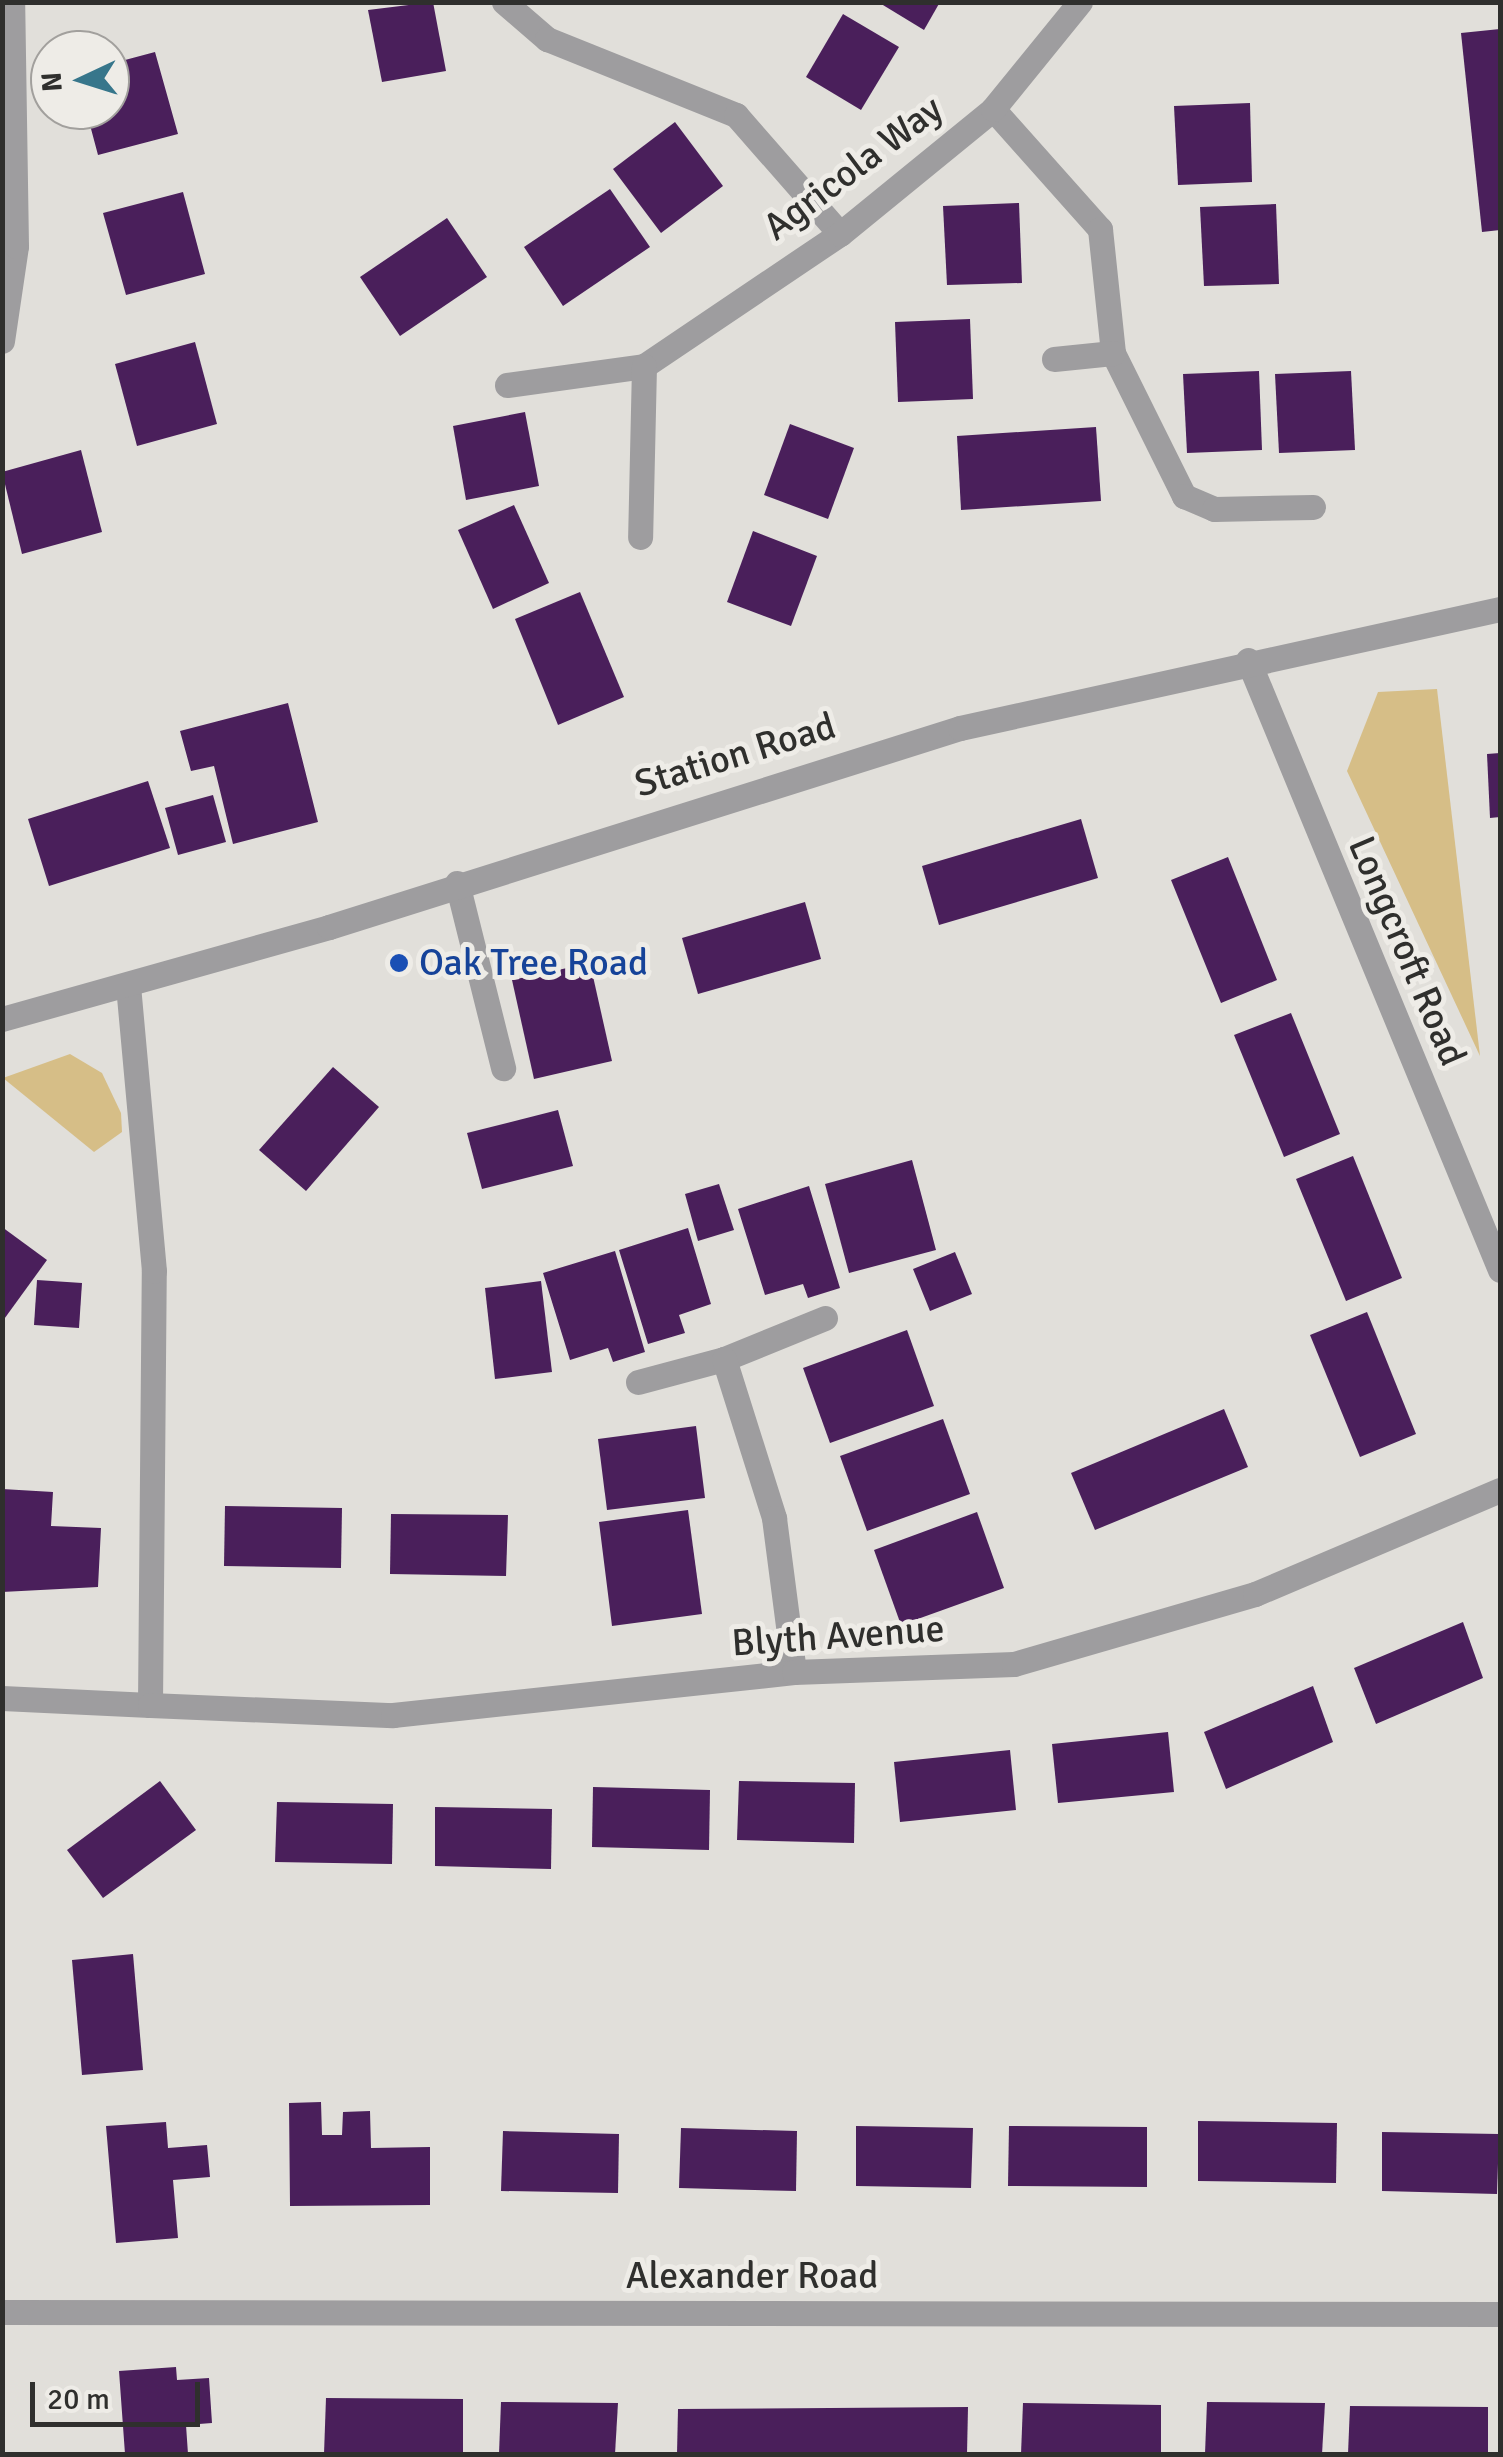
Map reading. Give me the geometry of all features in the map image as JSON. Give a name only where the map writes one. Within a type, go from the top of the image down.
[{"type":"street","points":[[2,341],[9,246],[12,2]]},
{"type":"street","points":[[504,2],[547,39],[736,115],[840,234]]},
{"type":"street","name":"Agricola Way","points":[[507,385],[644,366],[840,234],[993,110],[1080,2]]},
{"type":"street","points":[[993,110],[1100,229],[1114,353],[1198,506],[1313,507]]},
{"type":"street","points":[[1054,358],[1114,353]]},
{"type":"street","points":[[640,536],[644,366]]},
{"type":"street","name":"Station Road","points":[[2,1019],[128,985],[833,764],[1248,660],[1500,608]]},
{"type":"street","name":"Longcroft Road","points":[[1248,660],[1500,1270]]},
{"type":"street","points":[[457,884],[503,1068]]},
{"type":"street","points":[[2,1698],[150,1705],[154,1271],[128,985]]},
{"type":"street","points":[[638,1382],[724,1359],[825,1318]]},
{"type":"street","points":[[724,1359],[774,1518],[794,1672]]},
{"type":"street","name":"Blyth Avenue","points":[[150,1705],[393,1715],[794,1672],[1014,1664],[1255,1594],[1500,1490]]},
{"type":"street","name":"Alexander Road","points":[[2,2312],[1500,2314]]},
{"type":"shaded area","points":[[1437,689],[1480,1056],[1347,771],[1378,692]]},
{"type":"shaded area","points":[[70,1054],[102,1073],[121,1113],[122,1132],[94,1152],[3,1078]]},
{"type":"building","points":[[433,2],[446,71],[382,82],[368,10]]},
{"type":"building","points":[[878,2],[940,2],[924,30]]},
{"type":"building","points":[[843,14],[899,47],[861,110],[806,77]]},
{"type":"building","points":[[1500,29],[1500,230],[1482,232],[1461,33]]},
{"type":"building","points":[[155,52],[178,134],[98,155],[91,130],[130,130],[130,59]]},
{"type":"building","points":[[1250,103],[1252,182],[1178,185],[1174,106]]},
{"type":"building","points":[[675,122],[723,186],[661,233],[613,169]]},
{"type":"building","points":[[610,189],[650,247],[563,306],[524,247]]},
{"type":"building","points":[[183,192],[205,274],[126,295],[103,213]]},
{"type":"building","points":[[1019,203],[1022,283],[947,285],[943,206]]},
{"type":"building","points":[[1276,204],[1279,284],[1204,286],[1200,207]]},
{"type":"building","points":[[447,218],[487,277],[400,336],[360,277]]},
{"type":"building","points":[[970,319],[973,399],[898,402],[895,322]]},
{"type":"building","points":[[195,342],[217,424],[137,446],[115,364]]},
{"type":"building","points":[[1259,371],[1262,450],[1187,453],[1183,374]]},
{"type":"building","points":[[1351,371],[1355,450],[1279,453],[1275,374]]},
{"type":"building","points":[[525,412],[539,486],[466,500],[453,426]]},
{"type":"building","points":[[790,424],[854,448],[828,519],[764,495]]},
{"type":"building","points":[[1096,427],[1101,501],[961,510],[957,436]]},
{"type":"building","points":[[81,450],[102,532],[22,554],[2,472]]},
{"type":"building","points":[[514,505],[549,583],[493,609],[458,530]]},
{"type":"building","points":[[753,531],[817,556],[791,626],[727,602]]},
{"type":"building","points":[[580,592],[624,697],[558,725],[515,619]]},
{"type":"building","points":[[288,703],[318,822],[233,844],[214,766],[191,771],[180,731]]},
{"type":"building","points":[[1500,753],[1500,817],[1490,818],[1487,754]]},
{"type":"building","points":[[148,781],[170,848],[49,886],[28,819]]},
{"type":"building","points":[[213,795],[226,842],[178,855],[165,808]]},
{"type":"building","points":[[1081,819],[1098,878],[939,925],[922,866]]},
{"type":"building","points":[[1228,857],[1277,980],[1221,1003],[1171,880]]},
{"type":"building","points":[[805,902],[821,959],[698,994],[682,938]]},
{"type":"building","points":[[590,963],[612,1061],[534,1079],[512,980]]},
{"type":"building","points":[[1291,1013],[1340,1134],[1284,1157],[1234,1035]]},
{"type":"building","points":[[333,1067],[379,1107],[306,1191],[259,1150]]},
{"type":"building","points":[[558,1110],[573,1166],[482,1189],[467,1133]]},
{"type":"building","points":[[1353,1156],[1402,1278],[1346,1301],[1296,1179]]},
{"type":"building","points":[[912,1160],[936,1250],[849,1273],[825,1184]]},
{"type":"building","points":[[719,1184],[734,1230],[698,1241],[685,1194]]},
{"type":"building","points":[[809,1186],[840,1288],[808,1298],[803,1284],[765,1295],[738,1209]]},
{"type":"building","points":[[2,1227],[47,1260],[2,1322]]},
{"type":"building","points":[[688,1228],[711,1304],[679,1315],[685,1333],[648,1344],[619,1250]]},
{"type":"building","points":[[615,1251],[645,1352],[613,1362],[608,1348],[570,1360],[543,1273]]},
{"type":"building","points":[[955,1252],[972,1294],[930,1311],[913,1269]]},
{"type":"building","points":[[37,1280],[82,1283],[79,1328],[34,1325]]},
{"type":"building","points":[[541,1281],[552,1372],[495,1379],[485,1288]]},
{"type":"building","points":[[1367,1312],[1416,1434],[1360,1457],[1310,1335]]},
{"type":"building","points":[[907,1330],[934,1406],[830,1443],[803,1368]]},
{"type":"building","points":[[1224,1409],[1248,1467],[1095,1530],[1071,1473]]},
{"type":"building","points":[[943,1419],[970,1494],[867,1531],[840,1456]]},
{"type":"building","points":[[696,1426],[705,1498],[607,1510],[598,1439]]},
{"type":"building","points":[[2,1489],[53,1492],[51,1526],[101,1528],[98,1587],[2,1592]]},
{"type":"building","points":[[225,1506],[342,1508],[341,1568],[224,1566]]},
{"type":"building","points":[[688,1510],[702,1614],[612,1626],[599,1522]]},
{"type":"building","points":[[977,1512],[1004,1588],[901,1625],[874,1550]]},
{"type":"building","points":[[391,1514],[508,1515],[506,1576],[390,1574]]},
{"type":"building","points":[[1463,1622],[1483,1678],[1376,1724],[1354,1668]]},
{"type":"building","points":[[1313,1686],[1333,1742],[1226,1789],[1204,1732]]},
{"type":"building","points":[[1168,1732],[1174,1792],[1058,1803],[1052,1744]]},
{"type":"building","points":[[1010,1750],[1016,1810],[900,1822],[894,1762]]},
{"type":"building","points":[[160,1781],[196,1830],[103,1898],[67,1850]]},
{"type":"building","points":[[739,1781],[855,1783],[854,1843],[737,1840]]},
{"type":"building","points":[[593,1787],[710,1790],[709,1850],[592,1847]]},
{"type":"building","points":[[277,1802],[393,1804],[392,1864],[275,1862]]},
{"type":"building","points":[[435,1807],[552,1809],[551,1869],[435,1866]]},
{"type":"building","points":[[133,1954],[143,2070],[82,2075],[72,1960]]},
{"type":"building","points":[[321,2102],[322,2135],[342,2135],[343,2112],[370,2111],[371,2148],[430,2147],[430,2205],[290,2206],[289,2103]]},
{"type":"building","points":[[1198,2121],[1337,2123],[1336,2183],[1198,2181]]},
{"type":"building","points":[[166,2122],[168,2148],[207,2145],[210,2177],[173,2180],[178,2238],[116,2243],[106,2126]]},
{"type":"building","points":[[856,2126],[973,2128],[971,2188],[856,2186]]},
{"type":"building","points":[[1009,2126],[1147,2127],[1147,2187],[1008,2186]]},
{"type":"building","points":[[681,2128],[797,2131],[796,2191],[679,2188]]},
{"type":"building","points":[[503,2131],[619,2134],[618,2193],[501,2191]]},
{"type":"building","points":[[1382,2132],[1499,2134],[1497,2194],[1382,2191]]},
{"type":"building","points":[[176,2367],[177,2380],[209,2378],[212,2423],[186,2425],[188,2454],[125,2454],[119,2371]]},
{"type":"building","points":[[326,2398],[463,2399],[463,2454],[324,2454]]},
{"type":"building","points":[[501,2402],[618,2403],[615,2454],[499,2454]]},
{"type":"building","points":[[1207,2402],[1325,2403],[1322,2454],[1205,2454]]},
{"type":"building","points":[[1023,2403],[1161,2405],[1161,2454],[1021,2454]]},
{"type":"building","points":[[1350,2406],[1488,2407],[1488,2454],[1348,2454]]},
{"type":"building","points":[[968,2407],[967,2454],[677,2454],[678,2409]]},
{"type":"place","name":"Oak Tree Road","points":[[399,963]]}]
